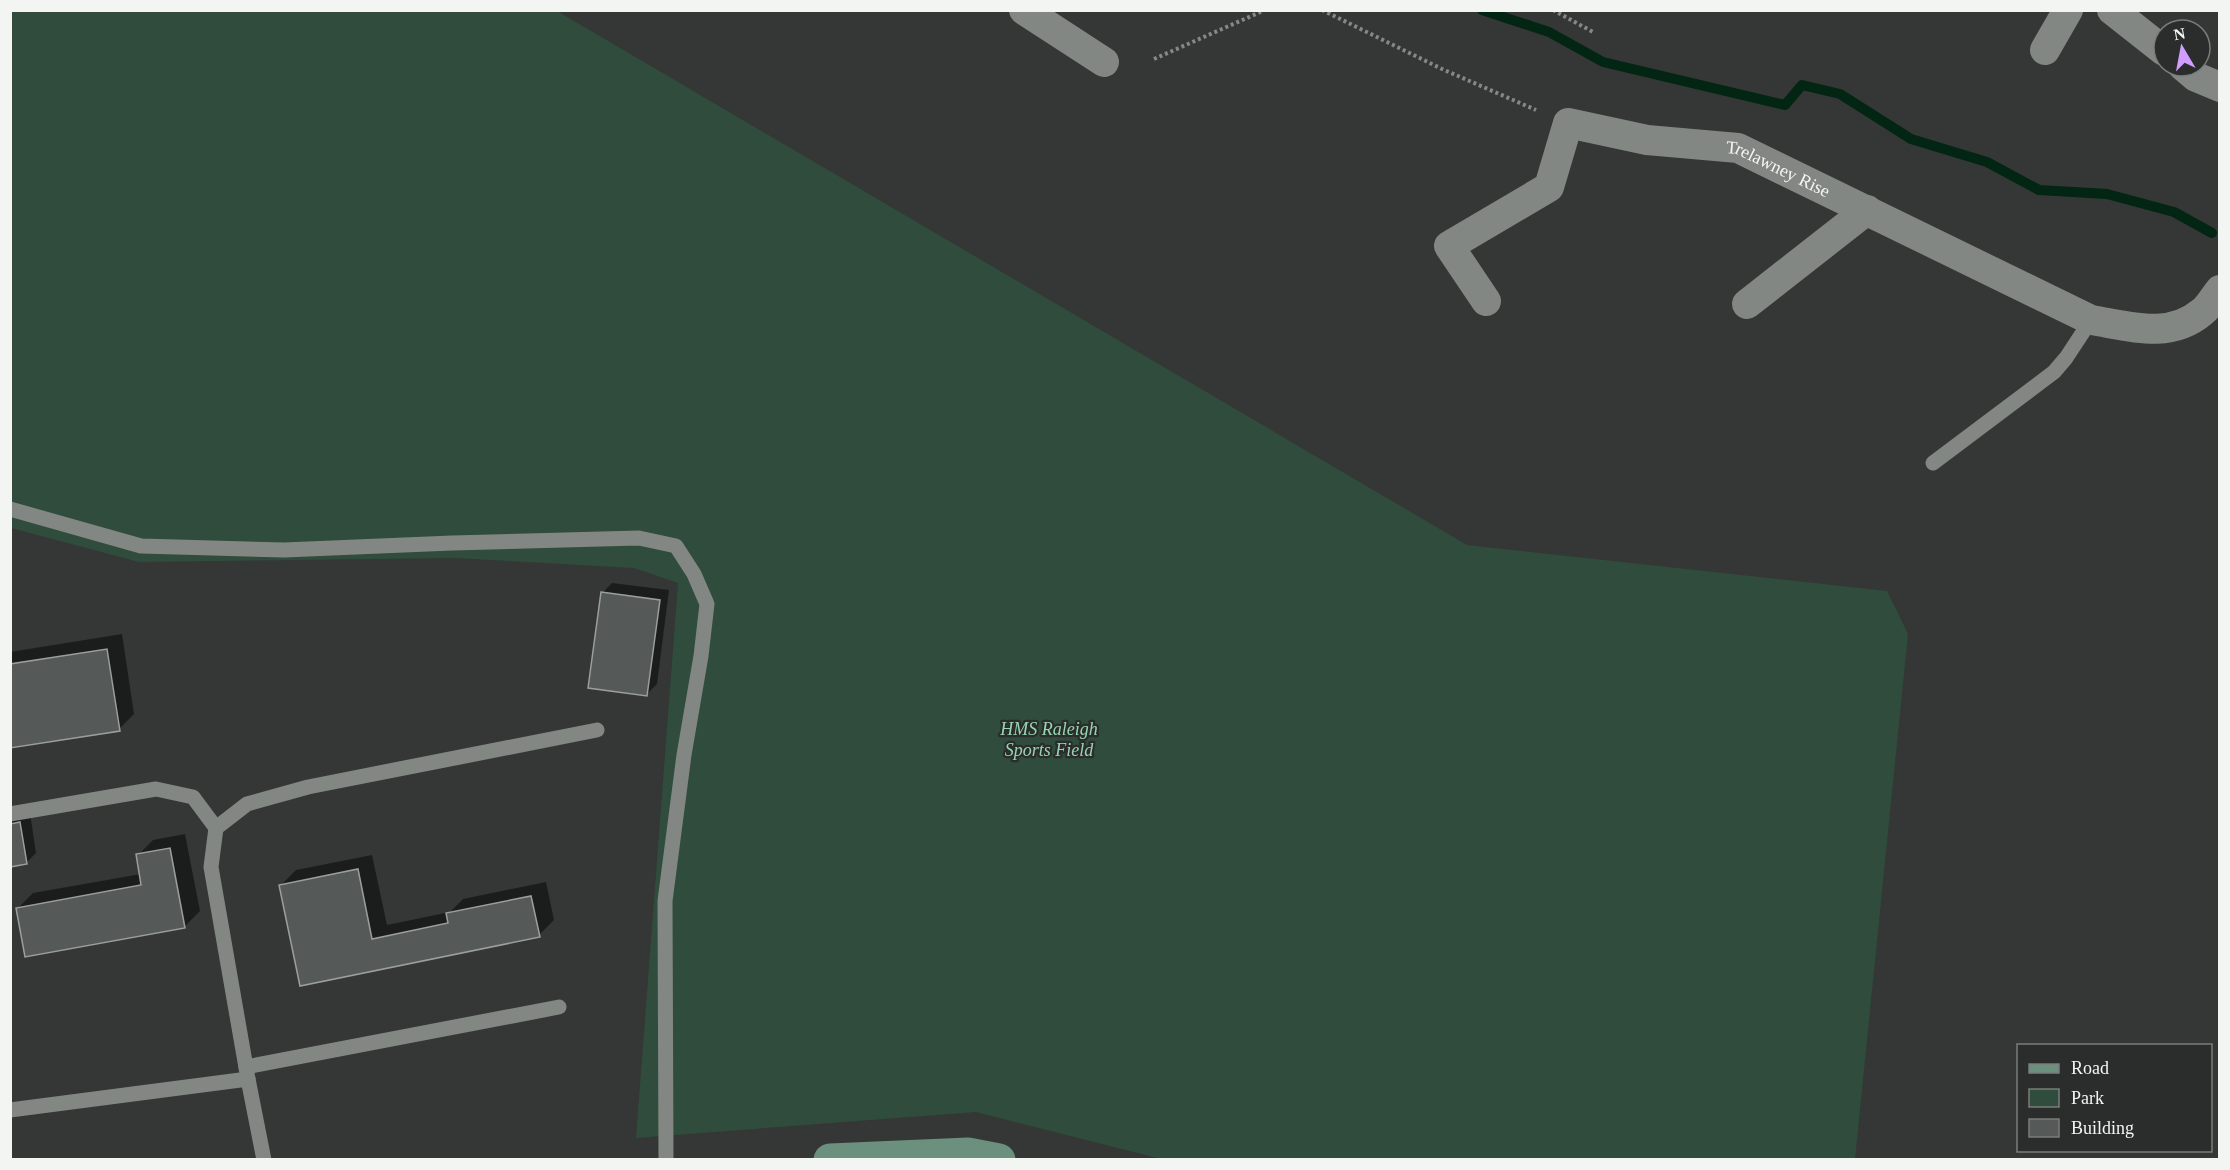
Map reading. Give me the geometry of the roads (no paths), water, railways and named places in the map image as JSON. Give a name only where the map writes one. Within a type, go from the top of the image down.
[{"type":"street","points":[[1024,10],[1104,62]]},
{"type":"street","points":[[2045,51],[2068,10]]},
{"type":"street","points":[[2112,10],[2152,42]]},
{"type":"street","points":[[2198,78],[2220,87]]},
{"type":"street","name":"Trelawney Rise","points":[[1486,301],[1449,246],[1550,187],[1568,123],[1647,140],[1738,148],[2091,320],[2154,331],[2182,325],[2211,301]]},
{"type":"street","points":[[1746,304],[1867,210]]},
{"type":"street","points":[[831,1160],[968,1154],[999,1160]]},
{"type":"lane","points":[[1933,463],[2054,372],[2091,320]]},
{"type":"lane","points":[[10,509],[141,546],[284,550],[639,538],[676,546],[694,574],[706,604],[701,656],[684,754],[665,901],[666,1160]]},
{"type":"lane","points":[[216,828],[247,804],[308,787],[597,730]]},
{"type":"lane","points":[[10,814],[156,789],[193,797],[216,828],[212,867],[264,1160]]},
{"type":"lane","points":[[10,1110],[247,1073],[560,1007]]},
{"type":"waterway","points":[[1482,10],[1549,32],[1603,62],[1785,105],[1802,85],[1840,94],[1911,139],[1987,162],[2039,190],[2107,194],[2174,212],[2212,233]]},
{"type":"park label","name":"HMS Raleigh Sports Field","points":[[1049,739]]}]
